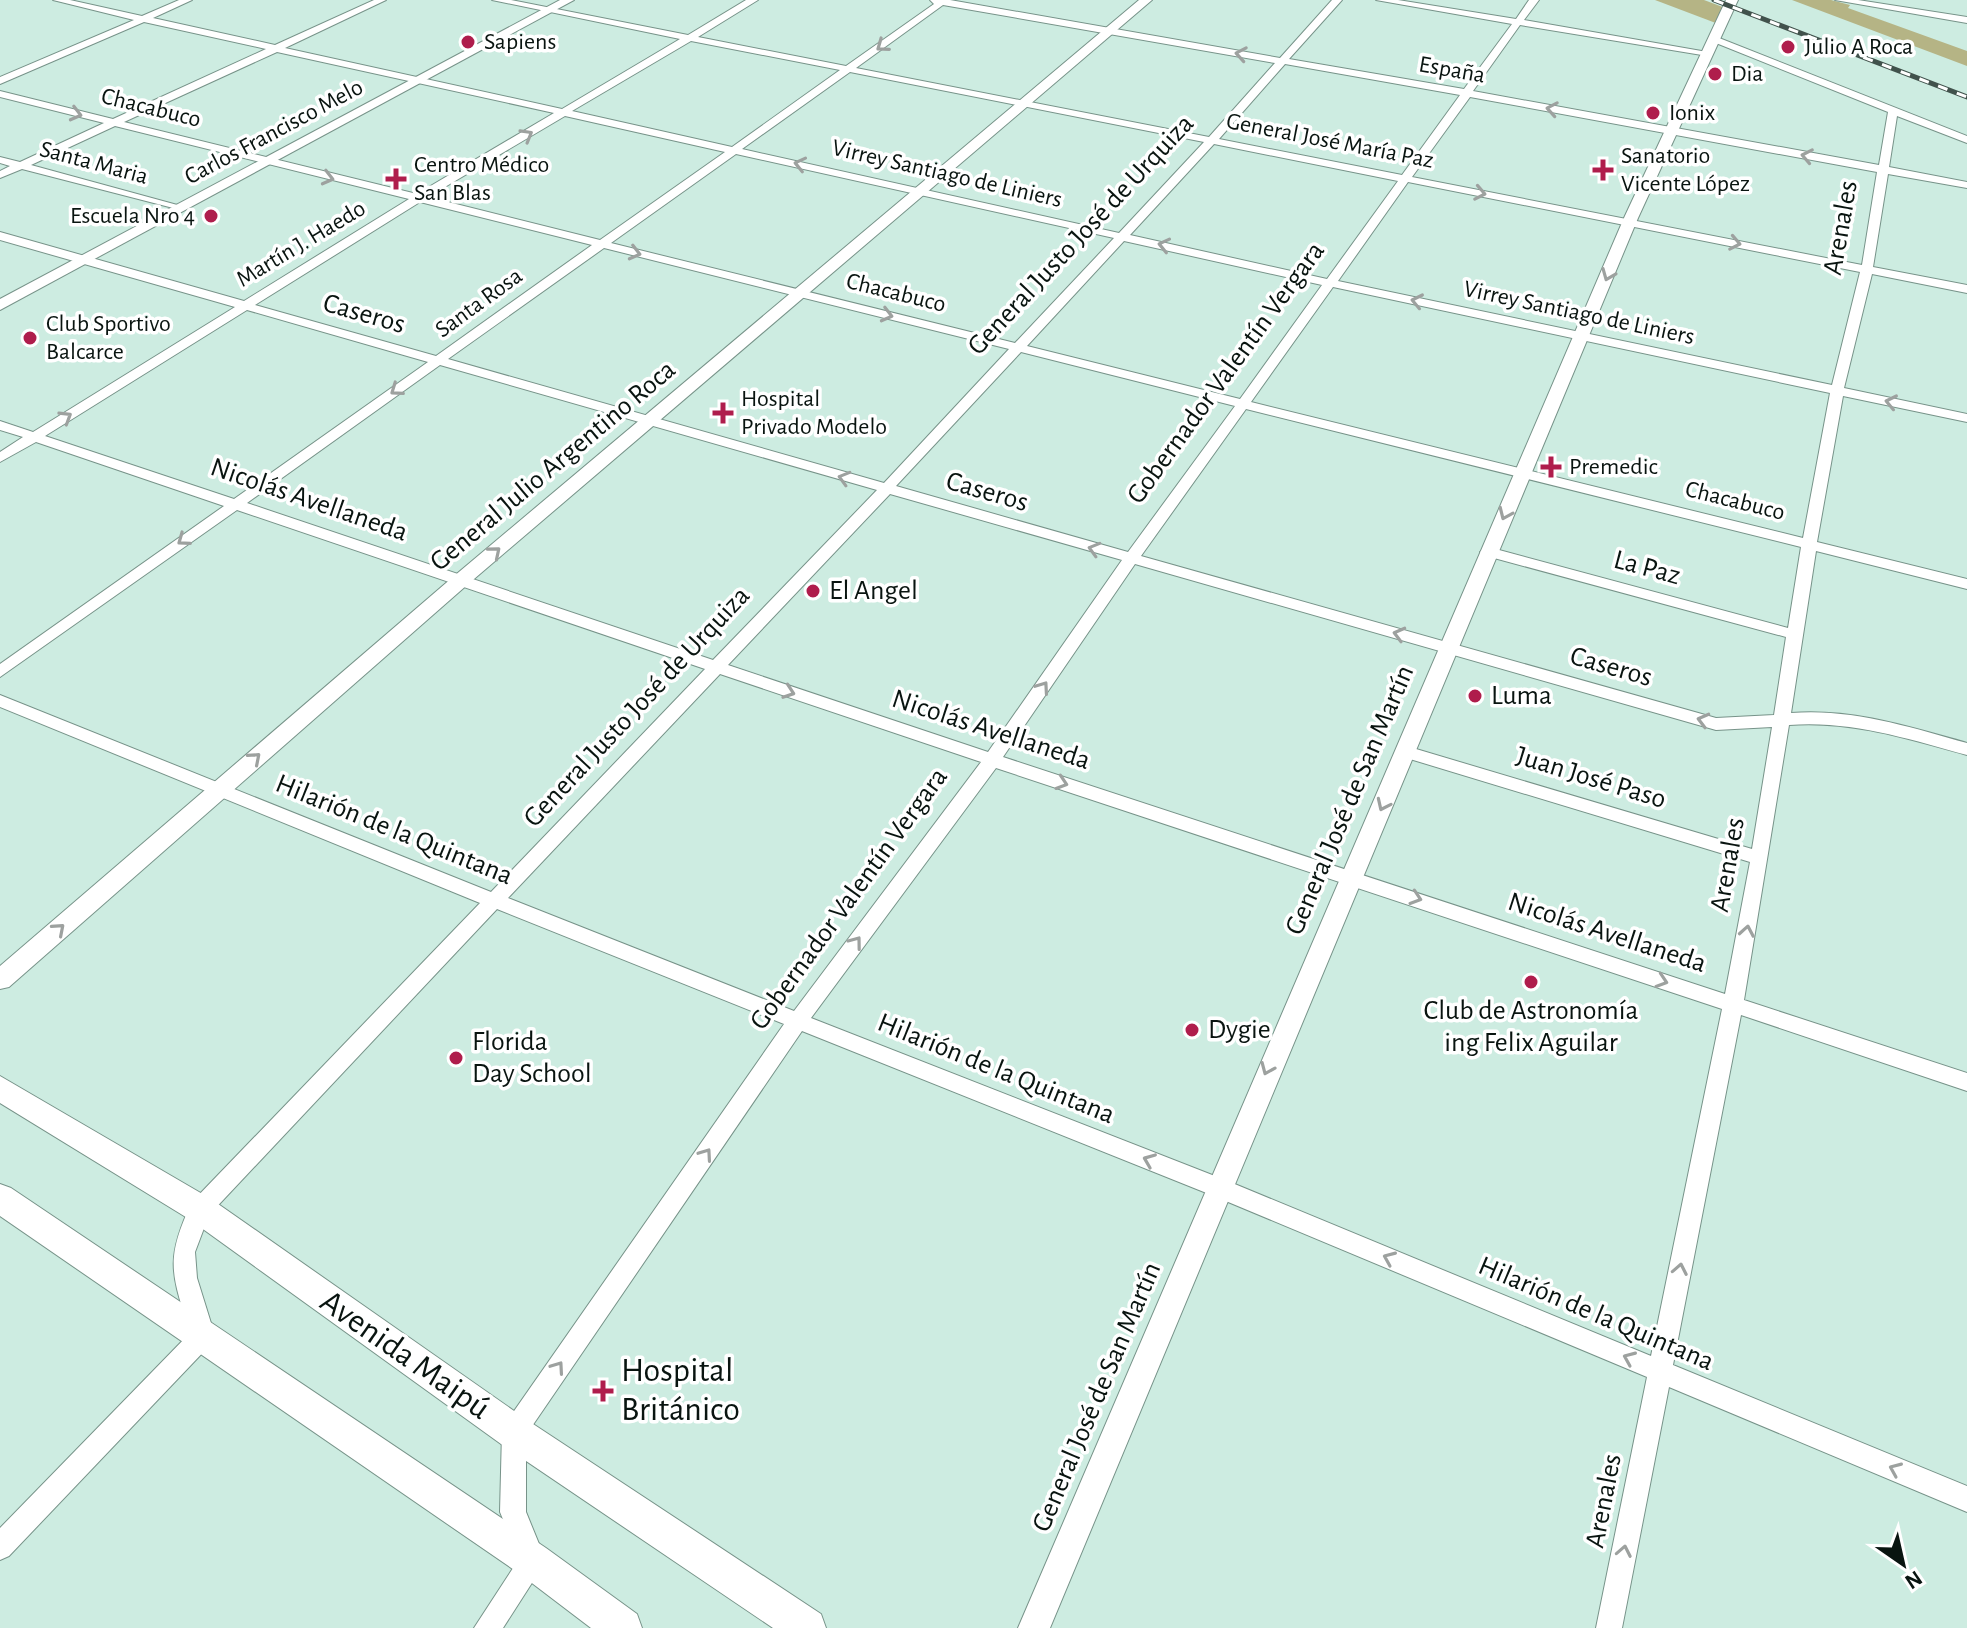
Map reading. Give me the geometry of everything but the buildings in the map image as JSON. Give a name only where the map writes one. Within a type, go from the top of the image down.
[{"type":"main road","name":"Avenida Maipú","points":[[0,1088],[200,1209],[514,1432],[807,1628]]},
{"type":"main road","points":[[0,1198],[533,1561],[541,1570],[623,1628]]},
{"type":"street","name":"Virrey Santiago de Liniers","points":[[58,0],[1330,283],[1967,418]]},
{"type":"street","points":[[0,81],[187,0]]},
{"type":"street","points":[[0,175],[381,0]]},
{"type":"street","name":"General José María Paz","points":[[497,0],[1967,289]]},
{"type":"street","name":"Carlos Francisco Melo","points":[[0,305],[568,0]]},
{"type":"street","name":"Martín J. Haedo","points":[[0,458],[417,199],[567,113],[753,0]]},
{"type":"street","name":"General Julio Argentino Roca","points":[[0,980],[460,581],[1146,0]]},
{"type":"street","name":"General Justo José de Urquiza","points":[[203,1336],[185,1278],[184,1252],[200,1209],[885,490],[1211,141],[1279,61],[1337,0]]},
{"type":"street","points":[[1381,0],[1518,22],[1711,46],[1967,140]]},
{"type":"street","name":"Gobernador Valentín Vergara","points":[[514,1432],[798,1020],[992,760],[1131,559],[1534,0]]},
{"type":"street","name":"General José de San Martín","points":[[1034,1628],[1217,1187],[1406,752],[1629,222],[1732,0]]},
{"type":"street","points":[[1840,0],[1967,20]]},
{"type":"street","points":[[1915,12],[1918,0]]},
{"type":"street","name":"España","points":[[939,1],[1467,93],[1967,185]]},
{"type":"street","name":"Santa Rosa","points":[[0,672],[234,503],[849,70],[939,1]]},
{"type":"street","name":"Chacabuco","points":[[0,94],[1967,584]]},
{"type":"street","name":"Arenales","points":[[1609,1628],[1733,1004],[1760,858],[1809,544],[1837,391],[1867,269],[1893,111]]},
{"type":"street","name":"Santa Maria","points":[[0,160],[177,208]]},
{"type":"street","name":"Caseros","points":[[0,236],[1716,724],[1752,725],[1807,718],[1839,719],[1967,749]]},
{"type":"street","name":"Nicolás Avellaneda","points":[[0,425],[992,760],[1967,1082]]},
{"type":"street","name":"La Paz","points":[[1488,552],[1793,634]]},
{"type":"street","name":"Hilarión de la Quintana","points":[[0,701],[1217,1187],[1967,1499]]},
{"type":"street","name":"Juan José Paso","points":[[1406,752],[1760,858]]},
{"type":"street","points":[[0,1547],[203,1336]]},
{"type":"street","points":[[487,1628],[533,1561],[513,1512],[514,1432]]},
{"type":"shaded area","points":[[1655,0],[1704,0],[1728,9],[1721,25]]},
{"type":"shaded area","points":[[1792,0],[1831,0],[1850,5],[1848,8],[1967,51],[1967,66]]},
{"type":"railway","points":[[1714,0],[1967,97]]},
{"type":"place","name":"Sapiens","points":[[468,42]]},
{"type":"place","name":"Julio A Roca","points":[[1788,47]]},
{"type":"place","name":"Dia","points":[[1715,74]]},
{"type":"place","name":"Ionix","points":[[1653,113]]},
{"type":"place","name":"Sanatorio Vicente López","points":[[1603,170]]},
{"type":"place","name":"Centro Médico San Blas","points":[[396,179]]},
{"type":"place","name":"Escuela Nro 4","points":[[211,216]]},
{"type":"place","name":"Club Sportivo Balcarce","points":[[30,338]]},
{"type":"place","name":"Hospital Privado Modelo","points":[[723,413]]},
{"type":"place","name":"Premedic","points":[[1551,467]]},
{"type":"place","name":"El Angel","points":[[813,591]]},
{"type":"place","name":"Luma","points":[[1475,696]]},
{"type":"place","name":"Club de Astronomía ing Felix Aguilar","points":[[1531,982]]},
{"type":"place","name":"Dygie","points":[[1192,1030]]},
{"type":"place","name":"Florida Day School","points":[[456,1058]]},
{"type":"place","name":"Hospital Británico","points":[[603,1391]]}]
